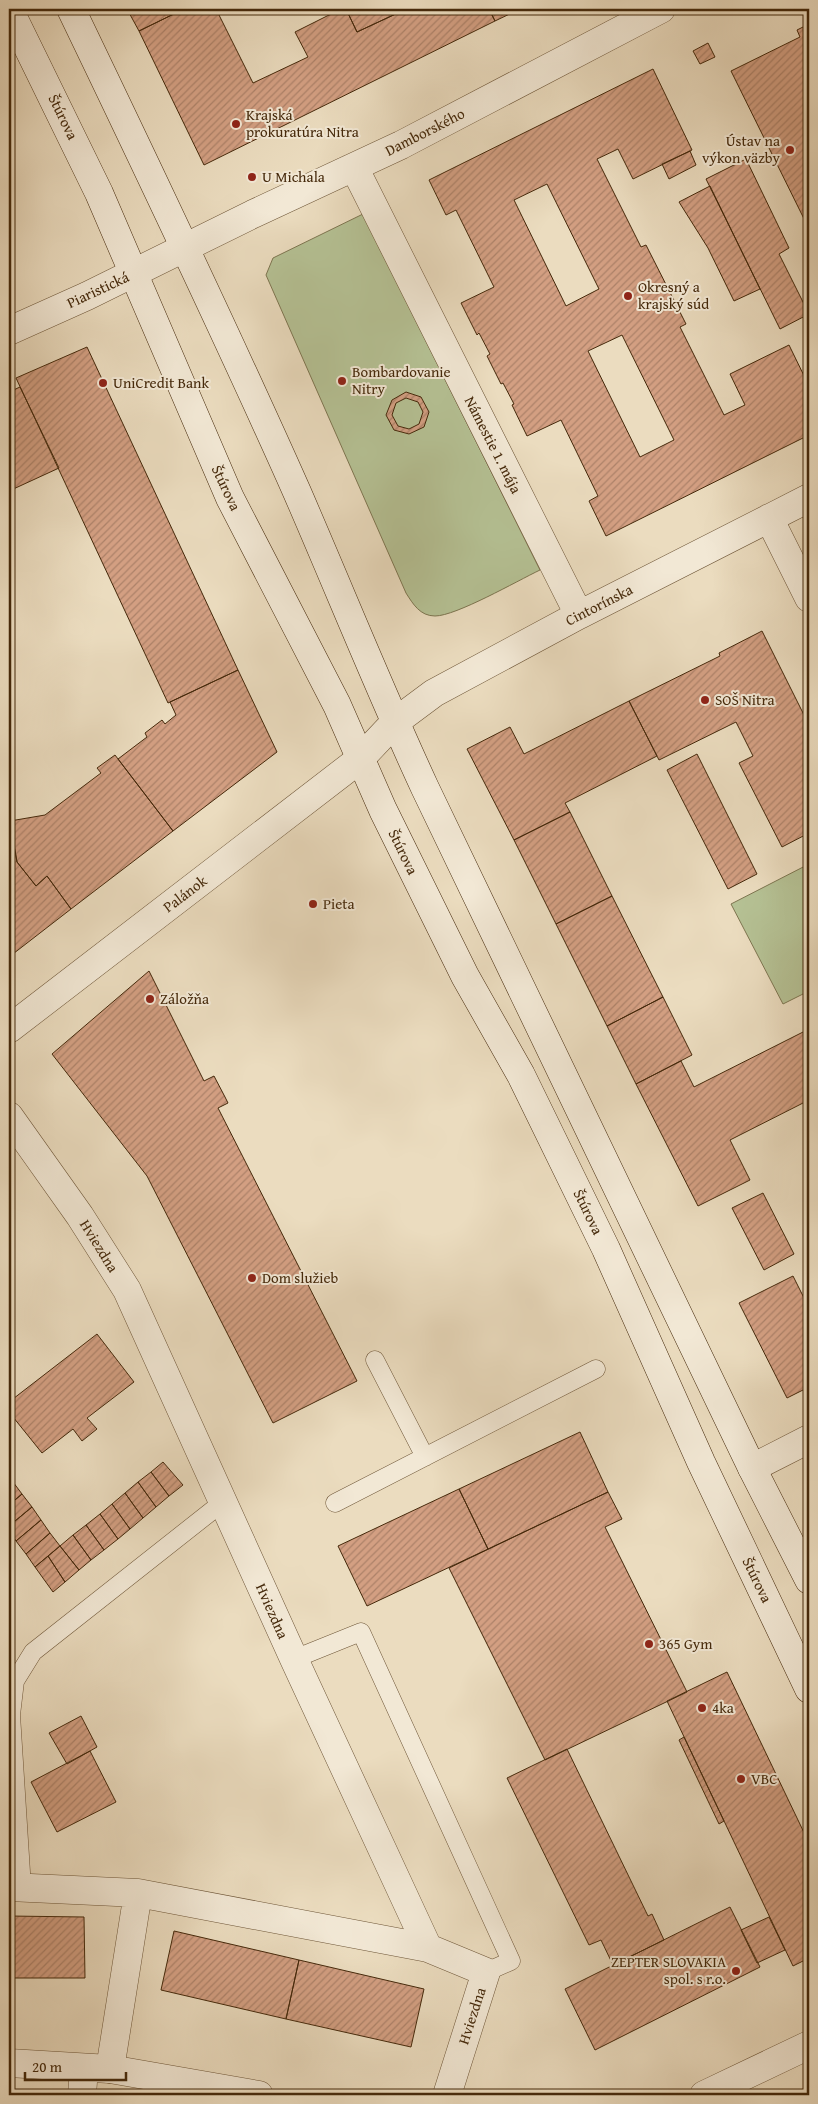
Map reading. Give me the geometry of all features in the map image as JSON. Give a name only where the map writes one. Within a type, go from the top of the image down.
[{"type":"street","name":"Štúrova","points":[[9,9],[99,193],[230,498],[337,705],[383,810],[465,976],[521,1074],[606,1249],[700,1462],[809,1689]]},
{"type":"street","points":[[71,9],[186,248],[297,492],[395,722],[752,1468],[809,1580]]},
{"type":"street","name":"Damborského","points":[[186,248],[401,145],[661,9]]},
{"type":"street","name":"Námestie 1. mája","points":[[354,167],[579,615]]},
{"type":"street","name":"Piaristická","points":[[9,331],[186,248]]},
{"type":"street","name":"Cintorínska","points":[[360,759],[395,722],[434,692],[579,615],[809,498]]},
{"type":"street","points":[[769,518],[809,598]]},
{"type":"street","name":"Palánok","points":[[9,1029],[360,759]]},
{"type":"street","name":"Hviezdna","points":[[9,1116],[80,1216],[127,1290],[294,1659],[428,1948],[486,1972],[446,2095]]},
{"type":"street","points":[[752,1468],[809,1439]]},
{"type":"street","points":[[16,1888],[138,1893],[428,1948]]},
{"type":"street","points":[[82,2095],[97,2069],[138,1893]]},
{"type":"street","points":[[704,2095],[809,2045]]},
{"type":"street","points":[[9,2063],[97,2069],[259,2095]]},
{"type":"lane","points":[[375,1360],[425,1457]]},
{"type":"lane","points":[[335,1503],[596,1369]]},
{"type":"lane","points":[[16,1888],[11,1715],[15,1681],[33,1652],[223,1502]]},
{"type":"lane","points":[[294,1659],[360,1632],[511,1961],[486,1972]]},
{"type":"green space","points":[[363,214],[540,570],[471,604],[435,616],[421,612],[406,593],[266,275],[273,258]]},
{"type":"green space","points":[[809,864],[809,991],[783,1004],[731,904]]},
{"type":"building","points":[[127,9],[184,9],[139,31]]},
{"type":"building","name":"Krajská prokuratúra Nitra","points":[[184,9],[216,9],[253,83],[308,57],[295,32],[341,9],[346,9],[357,32],[406,9],[489,9],[495,21],[204,165],[139,31]]},
{"type":"building","points":[[346,9],[396,9],[398,13],[357,32]]},
{"type":"building","points":[[489,9],[520,9],[495,21]]},
{"type":"building","name":"Ústav na výkon väzby","points":[[809,24],[809,229],[731,71],[800,37],[797,30]]},
{"type":"building","points":[[708,43],[715,57],[700,64],[693,51]]},
{"type":"building","name":"Okresný a krajský súd","points":[[653,69],[692,150],[633,179],[618,149],[597,159],[641,247],[646,245],[686,324],[680,327],[724,415],[745,405],[730,374],[789,345],[809,386],[809,435],[606,536],[589,501],[598,496],[561,420],[527,436],[512,405],[514,404],[503,383],[501,384],[487,356],[490,354],[479,333],[477,335],[461,303],[494,287],[456,210],[446,215],[429,180]],"holes":[[[547,184],[599,289],[566,306],[514,200]],[[622,335],[674,440],[640,457],[588,351]]]},
{"type":"building","points":[[690,151],[696,165],[669,179],[662,164]]},
{"type":"building","points":[[746,159],[789,248],[779,254],[809,314],[780,329],[706,179]]},
{"type":"building","points":[[710,186],[760,289],[734,301],[708,248],[679,202]]},
{"type":"building","points":[[87,347],[238,670],[168,703],[16,378]]},
{"type":"building","points":[[20,387],[59,468],[9,491],[9,392]]},
{"type":"building","points":[[406,392],[421,397],[429,412],[424,427],[409,434],[394,430],[386,415],[392,400]],"holes":[[[406,398],[418,402],[423,412],[419,424],[409,429],[398,426],[392,415],[396,403]]]},
{"type":"building","points":[[762,631],[809,725],[809,833],[782,847],[739,763],[753,756],[736,722],[659,760],[629,701],[720,656],[719,653]]},
{"type":"building","points":[[238,670],[277,752],[173,831],[118,759],[147,737],[145,733],[162,720],[165,724],[176,715],[170,702]]},
{"type":"building","points":[[629,701],[657,756],[565,803],[570,812],[514,840],[467,749],[510,727],[524,754]]},
{"type":"building","points":[[697,754],[757,874],[728,889],[667,770]]},
{"type":"building","points":[[115,755],[173,831],[71,909],[47,876],[36,886],[17,862],[10,821],[45,815],[101,773],[97,768]]},
{"type":"building","points":[[570,812],[612,896],[556,924],[514,840]]},
{"type":"building","points":[[9,820],[17,862],[36,886],[47,876],[71,909],[9,957]]},
{"type":"building","points":[[612,896],[663,997],[607,1026],[556,924]]},
{"type":"building","name":"Dom služieb","points":[[149,971],[204,1081],[214,1076],[225,1097],[228,1103],[218,1108],[357,1381],[273,1423],[147,1176],[52,1054]]},
{"type":"building","points":[[663,997],[692,1055],[636,1084],[607,1026]]},
{"type":"building","points":[[809,1029],[809,1100],[730,1140],[750,1180],[698,1206],[636,1084],[681,1061],[694,1087]]},
{"type":"building","points":[[763,1193],[794,1254],[764,1270],[732,1208]]},
{"type":"building","points":[[793,1276],[809,1308],[809,1387],[787,1398],[739,1303]]},
{"type":"building","points":[[97,1334],[134,1382],[87,1418],[97,1429],[82,1441],[73,1429],[42,1453],[9,1412],[9,1402]]},
{"type":"building","points":[[580,1432],[608,1492],[488,1549],[459,1489]]},
{"type":"building","points":[[163,1462],[183,1485],[169,1496],[151,1472]]},
{"type":"building","points":[[151,1472],[169,1496],[156,1507],[138,1482]]},
{"type":"building","points":[[13,1482],[22,1494],[9,1505],[9,1485]]},
{"type":"building","points":[[138,1482],[156,1507],[143,1518],[125,1493]]},
{"type":"building","points":[[459,1489],[488,1549],[367,1606],[338,1546]]},
{"type":"building","points":[[608,1492],[622,1519],[605,1527],[687,1692],[545,1760],[449,1568]]},
{"type":"building","points":[[125,1493],[143,1518],[130,1529],[112,1504]]},
{"type":"building","points":[[22,1494],[32,1507],[9,1526],[9,1505]]},
{"type":"building","points":[[112,1504],[130,1529],[118,1539],[100,1514]]},
{"type":"building","points":[[32,1507],[41,1520],[16,1541],[9,1530],[9,1526]]},
{"type":"building","points":[[100,1514],[118,1539],[104,1550],[86,1525]]},
{"type":"building","points":[[41,1520],[50,1533],[26,1554],[16,1541]]},
{"type":"building","points":[[86,1525],[104,1550],[91,1560],[73,1535]]},
{"type":"building","points":[[50,1533],[60,1546],[35,1567],[26,1554]]},
{"type":"building","points":[[73,1535],[91,1560],[79,1570],[60,1546]]},
{"type":"building","points":[[60,1546],[79,1570],[65,1582],[48,1556]]},
{"type":"building","points":[[48,1556],[65,1582],[53,1592],[35,1567]]},
{"type":"building","name":"VBC","points":[[727,1672],[809,1843],[809,1958],[793,1966],[667,1701]]},
{"type":"building","points":[[81,1716],[97,1747],[67,1764],[49,1733]]},
{"type":"building","points":[[684,1737],[724,1821],[719,1824],[679,1740]]},
{"type":"building","points":[[567,1749],[648,1916],[652,1914],[664,1940],[613,1965],[601,1940],[589,1945],[507,1778]]},
{"type":"building","points":[[90,1751],[116,1802],[57,1832],[31,1782]]},
{"type":"building","points":[[730,1907],[760,1967],[595,2050],[565,1989]]},
{"type":"building","points":[[9,1916],[84,1917],[85,1978],[9,1978]]},
{"type":"building","points":[[769,1917],[785,1950],[757,1963],[741,1930]]},
{"type":"building","points":[[174,1931],[299,1960],[286,2019],[161,1990]]},
{"type":"building","points":[[299,1960],[424,1989],[411,2047],[286,2019]]},
{"type":"place","name":"Krajská prokuratúra Nitra","points":[[236,124]]},
{"type":"place","name":"Ústav na výkon väzby","points":[[790,150]]},
{"type":"place","name":"U Michala","points":[[252,177]]},
{"type":"place","name":"Okresný a krajský súd","points":[[628,296]]},
{"type":"place","name":"Bombardovanie Nitry","points":[[342,381]]},
{"type":"place","name":"UniCredit Bank","points":[[103,383]]},
{"type":"place","name":"SOŠ Nitra","points":[[705,700]]},
{"type":"place","name":"Pieta","points":[[313,904]]},
{"type":"place","name":"Záložňa","points":[[150,999]]},
{"type":"place","name":"Dom služieb","points":[[252,1278]]},
{"type":"place","name":"365 Gym","points":[[649,1644]]},
{"type":"place","name":"4ka","points":[[702,1708]]},
{"type":"place","name":"VBC","points":[[741,1779]]},
{"type":"place","name":"ZEPTER SLOVAKIA spol. s r.o.","points":[[736,1971]]}]
